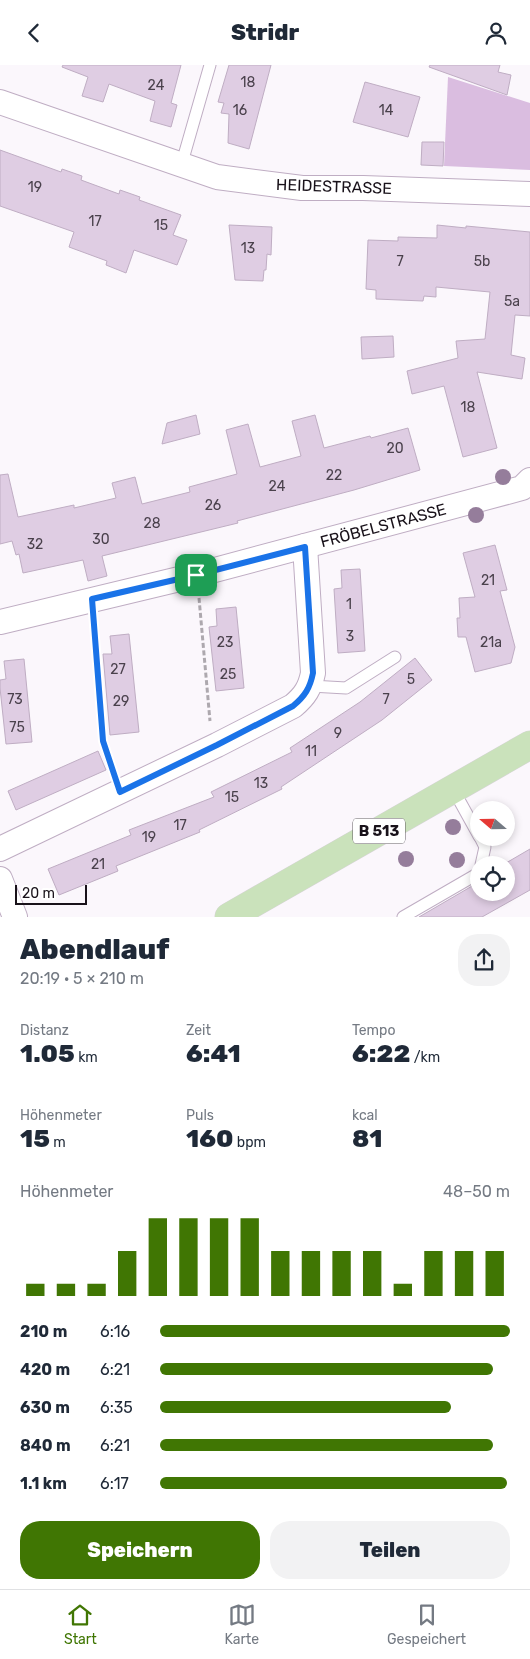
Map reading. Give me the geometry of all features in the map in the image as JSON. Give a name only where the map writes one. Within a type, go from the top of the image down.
[{"type":"main road","name":"B 513","points":[[229,917],[530,745]]},
{"type":"street","name":"HEIDESTRASSE","points":[[0,102],[217,177],[302,188],[363,188],[530,194]]},
{"type":"street","name":"FRÖBELSTRASSE","points":[[0,622],[305,547],[522,488],[530,480]]},
{"type":"street","points":[[0,849],[217,745],[293,706],[302,698],[310,686],[313,673],[305,547]]},
{"type":"street","points":[[0,879],[15,917]]},
{"type":"lane","points":[[181,166],[210,65]]},
{"type":"lane","points":[[310,686],[346,688],[395,657]]},
{"type":"lane","points":[[453,789],[470,820]]},
{"type":"lane","points":[[403,917],[470,878]]},
{"type":"path","points":[[196,575],[211,734],[217,745]]},
{"type":"path","points":[[92,599],[103,741],[120,792]]},
{"type":"shaded area","points":[[448,77],[530,103],[530,170],[444,166]]},
{"type":"building","points":[[63,65],[181,65],[171,103],[177,105],[171,127],[150,121],[155,101],[109,84],[103,102],[82,96],[88,77],[62,67]]},
{"type":"building","points":[[229,65],[271,65],[249,149],[228,143],[229,114],[221,113],[224,103],[218,102]]},
{"type":"building","points":[[430,65],[500,65],[498,72],[511,75],[507,95],[429,67]]},
{"type":"building","points":[[365,82],[420,97],[408,137],[353,122]]},
{"type":"building","points":[[422,142],[444,142],[443,166],[421,165]]},
{"type":"building","points":[[0,150],[61,172],[62,169],[82,176],[81,180],[119,194],[120,190],[140,197],[139,200],[181,215],[173,235],[187,240],[177,265],[134,250],[126,273],[106,265],[107,261],[69,247],[74,232],[0,206]]},
{"type":"building","points":[[229,225],[272,227],[271,255],[267,254],[263,281],[235,280]]},
{"type":"building","points":[[437,225],[530,232],[530,316],[515,315],[511,355],[525,358],[522,379],[477,372],[497,448],[463,457],[444,386],[412,394],[407,371],[458,358],[456,341],[485,339],[490,292],[436,287],[436,297],[424,296],[423,301],[376,299],[376,290],[366,289],[368,240],[398,241],[398,237],[437,238]]},
{"type":"building","points":[[393,336],[394,357],[362,359],[361,337]]},
{"type":"building","points":[[196,415],[200,434],[162,444],[167,423]]},
{"type":"building","points":[[315,415],[324,448],[408,428],[420,470],[354,490],[237,521],[238,523],[102,556],[107,576],[88,581],[83,560],[23,573],[19,554],[16,555],[12,541],[0,544],[0,475],[8,474],[18,517],[74,505],[74,508],[116,498],[112,483],[135,477],[142,504],[190,492],[189,487],[237,474],[226,430],[248,424],[260,467],[301,456],[292,421]]},
{"type":"building","points":[[495,545],[507,590],[500,591],[515,647],[511,663],[475,672],[466,637],[458,637],[457,618],[460,618],[459,598],[475,597],[463,553]]},
{"type":"building","points":[[360,569],[365,651],[338,653],[334,589],[342,588],[341,570]]},
{"type":"building","points":[[236,607],[244,688],[216,691],[209,627],[217,626],[216,609]]},
{"type":"building","points":[[129,634],[139,732],[110,735],[103,654],[112,654],[110,636]]},
{"type":"building","points":[[415,658],[432,680],[382,720],[281,787],[282,789],[199,830],[200,832],[116,866],[118,871],[59,895],[48,869],[131,835],[129,830],[214,797],[211,792],[292,752],[290,748],[360,702]]},
{"type":"building","points":[[24,659],[32,742],[6,744],[0,688],[0,680],[6,679],[4,661]]},
{"type":"building","points":[[98,751],[106,770],[16,810],[8,791]]},
{"type":"building","points":[[530,849],[530,890],[515,898],[515,858]]},
{"type":"building","points":[[470,887],[470,901],[510,901],[482,917],[419,917]]},
{"type":"route","points":[[305,547],[313,673],[310,686],[302,698],[293,706],[120,792],[103,741],[92,599],[196,575],[305,547]]}]
